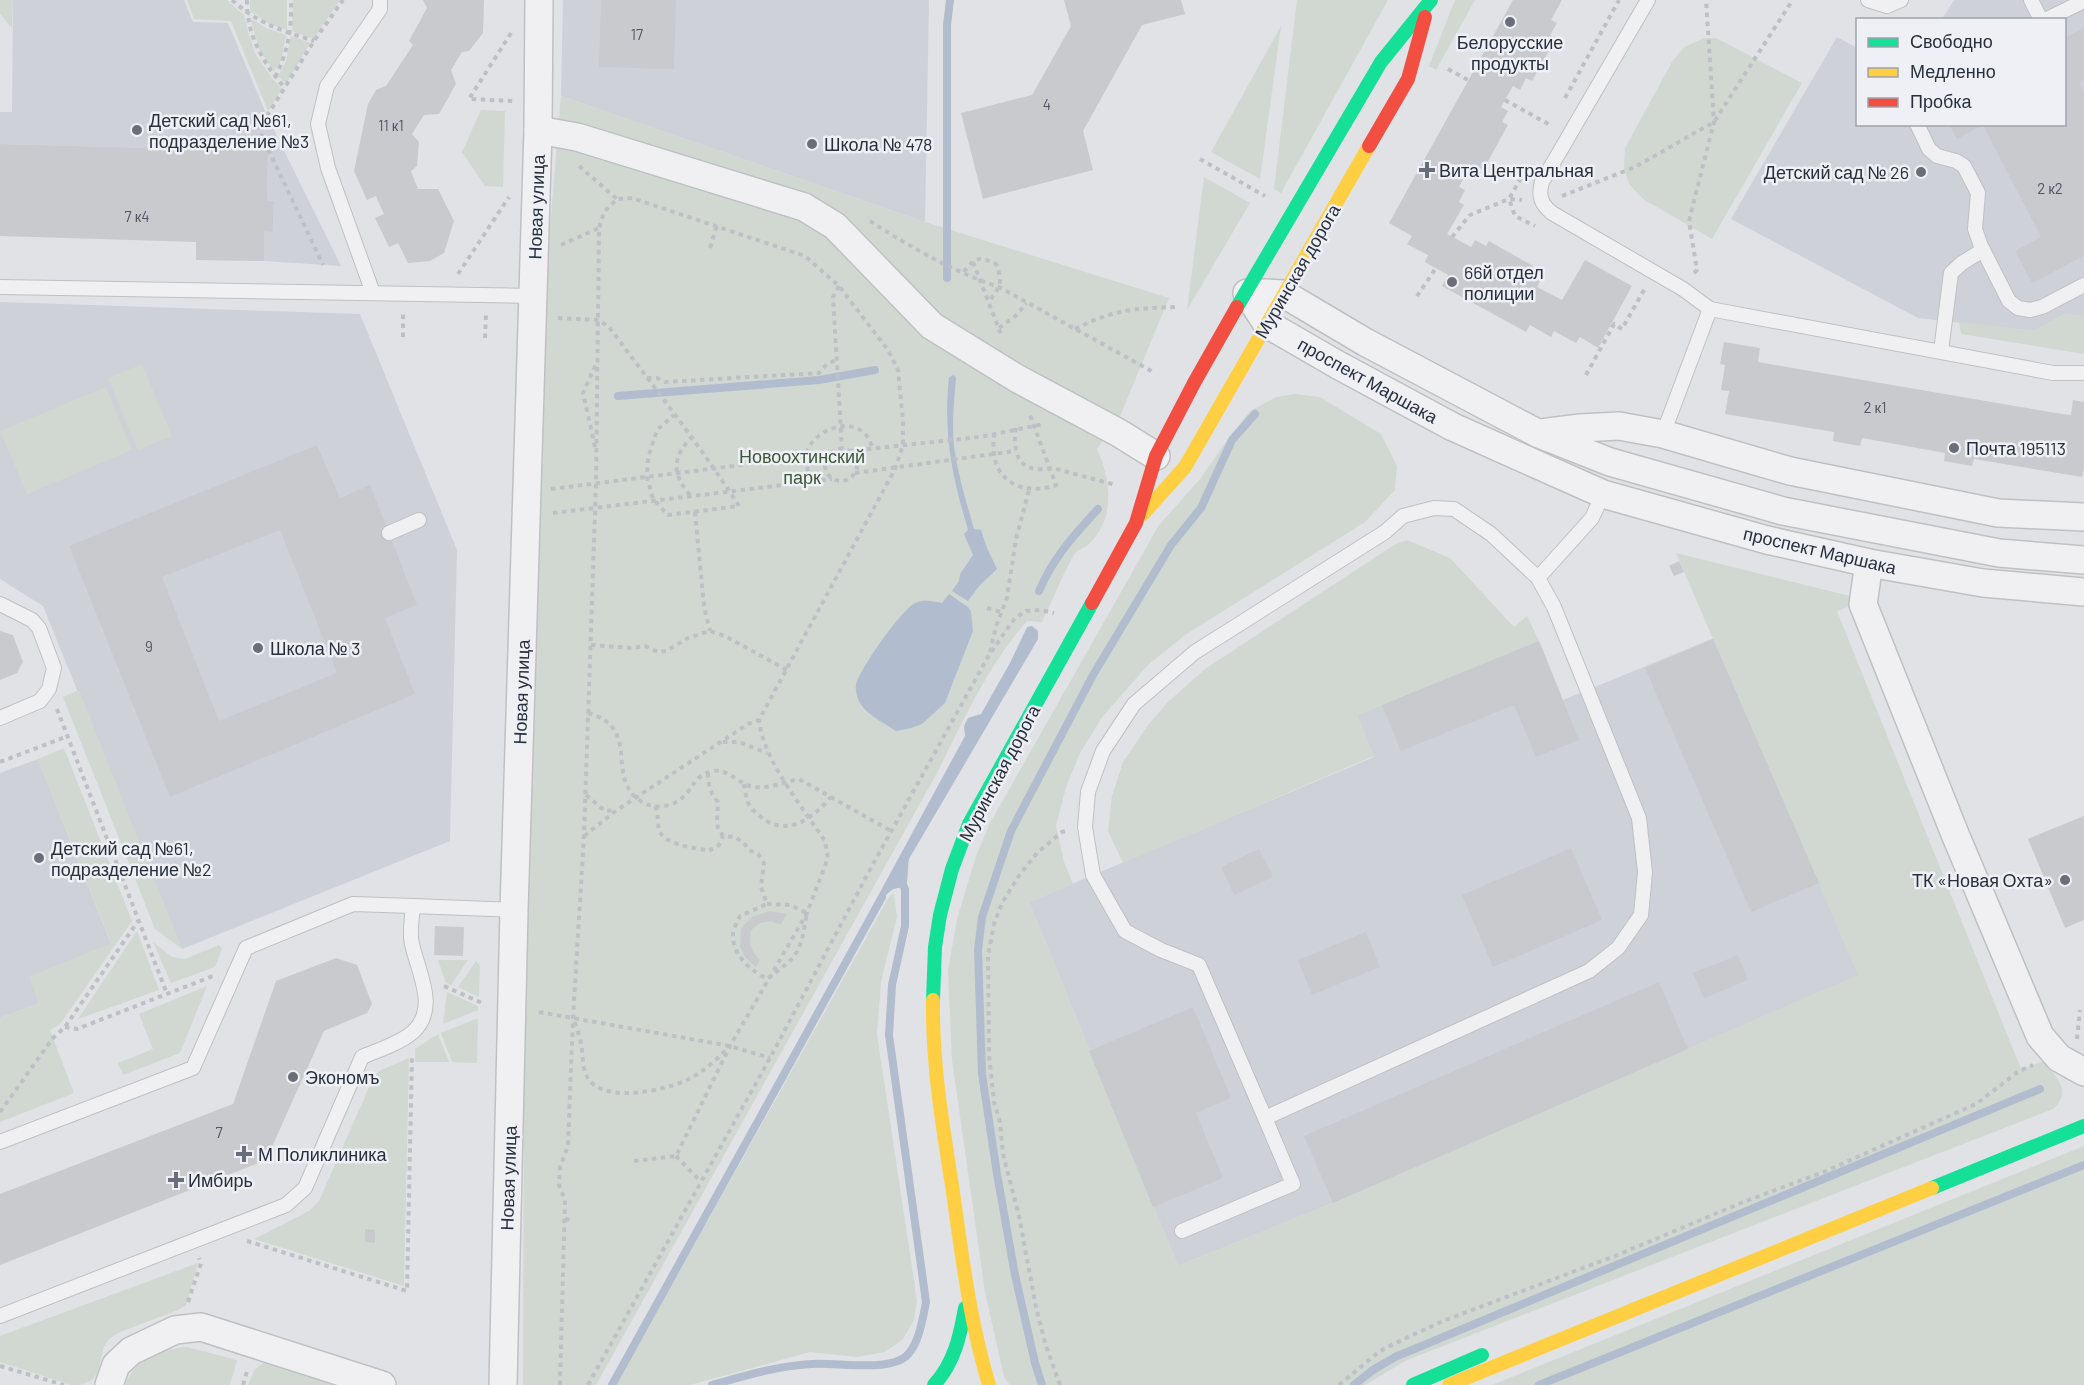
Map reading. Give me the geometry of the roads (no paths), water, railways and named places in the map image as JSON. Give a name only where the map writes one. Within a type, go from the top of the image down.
[{"type":"street","name":"Новая улица","points":[[503,1385],[514,910],[538,130],[539,0]]},
{"type":"street","points":[[1401,37],[1423,1]]},
{"type":"street","name":"Муринская дорога","points":[[989,1385],[980,1359],[967,1294],[932,1038],[935,946],[941,909],[954,863],[969,824],[1136,523],[1185,467],[1408,79],[1423,1]]},
{"type":"street","name":"Муринская дорога","points":[[1136,523],[1156,456],[1194,383],[1292,211],[1381,62],[1401,37]]},
{"type":"street","points":[[538,130],[578,137],[804,207],[835,226],[932,327],[1008,373],[1119,433],[1156,456]]},
{"type":"street","name":"проспект Маршака","points":[[1247,293],[1284,294],[1365,342],[1539,434],[1610,462],[1783,511],[1999,553],[2084,560]]},
{"type":"street","name":"проспект Маршака","points":[[1247,293],[1267,324],[1338,365],[1453,427],[1603,494],[1767,540],[1869,563],[1983,583],[2084,592]]},
{"type":"street","points":[[1539,434],[1580,428],[1619,426],[1663,434],[1790,471],[1998,513],[2084,517]]},
{"type":"street","points":[[1869,563],[1863,604],[1955,834],[2040,1036],[2059,1058],[2084,1072]]},
{"type":"street","points":[[1449,1385],[2084,1125]]},
{"type":"street","name":"Муринская дорога","points":[[934,1385],[940,1380],[955,1355],[967,1294]]},
{"type":"street","points":[[109,1385],[116,1365],[131,1351],[175,1330],[201,1327],[381,1385]]},
{"type":"street","points":[[1413,1385],[1500,1347]]},
{"type":"lane","points":[[374,293],[327,168],[318,124],[327,86],[380,9],[380,0]]},
{"type":"lane","points":[[1648,0],[1542,182],[1541,200],[1545,208],[1683,289],[1710,309],[2053,373],[2084,373]]},
{"type":"lane","points":[[1868,0],[1887,6],[1901,0]]},
{"type":"lane","points":[[2031,0],[2042,18]]},
{"type":"lane","points":[[2047,18],[2084,1]]},
{"type":"lane","points":[[1918,126],[1929,149],[1937,156],[1956,161],[1964,166],[1978,193],[1975,229],[2009,301],[2018,308],[2030,310],[2042,307],[2084,285]]},
{"type":"lane","points":[[1941,351],[1951,273],[1962,262],[1983,250]]},
{"type":"lane","points":[[0,287],[374,293],[532,307]]},
{"type":"lane","points":[[1663,434],[1710,309]]},
{"type":"lane","points":[[1538,578],[1592,518],[1603,494]]},
{"type":"lane","points":[[1182,1232],[1293,1184],[1199,965],[1161,950],[1125,931],[1093,875],[1085,827],[1088,792],[1103,751],[1134,704],[1195,652],[1385,531],[1403,516],[1434,508],[1454,509],[1491,534],[1538,578],[1554,607],[1639,818],[1645,872],[1641,915],[1618,948],[1589,971],[1266,1118]]},
{"type":"lane","points":[[389,533],[419,520]]},
{"type":"lane","points":[[0,604],[33,620],[39,628],[54,668],[49,689],[40,701],[0,718]]},
{"type":"lane","points":[[0,1142],[193,1068],[246,948],[353,904],[514,910]]},
{"type":"lane","points":[[0,1316],[286,1205],[305,1188],[362,1057],[405,1037],[414,1031],[423,1019],[426,1004],[422,976],[411,942],[413,906]]},
{"type":"water","points":[[954,375],[956,378],[953,434],[959,472],[974,529],[981,530],[997,569],[980,585],[968,601],[952,591],[973,555],[964,534],[968,530],[950,455],[947,398],[949,377]]},
{"type":"water","points":[[949,594],[968,607],[971,612],[973,631],[945,703],[922,724],[896,731],[874,717],[861,704],[856,688],[859,677],[881,641],[909,608],[921,601],[942,603]]},
{"type":"water","points":[[1032,626],[1038,631],[1038,639],[909,859],[905,889],[893,889],[878,904],[879,894],[965,736],[964,726],[968,718],[981,714],[1027,627]]},
{"type":"waterway","points":[[947,278],[947,25],[950,0]]},
{"type":"waterway","points":[[618,396],[819,380],[875,370]]},
{"type":"waterway","points":[[1042,1385],[1015,1275],[982,1074],[978,950],[982,917],[1011,831],[1093,675],[1171,545],[1201,508],[1232,440],[1255,414]]},
{"type":"waterway","points":[[1039,591],[1057,557],[1098,509]]},
{"type":"waterway","points":[[712,1385],[798,1365],[893,1363],[908,1355],[916,1342],[926,1302],[889,1035],[892,985],[905,926],[905,889],[901,881]]},
{"type":"waterway","points":[[612,1385],[882,897]]},
{"type":"waterway","points":[[1354,1385],[1395,1357],[2040,1089]]},
{"type":"waterway","points":[[1539,1385],[2084,1165]]},
{"type":"place","name":"Белорусские продукты","points":[[1510,22]]},
{"type":"place","name":"Детский сад №61, подразделение №3","points":[[137,130]]},
{"type":"place","name":"Школа № 478","points":[[812,144]]},
{"type":"place","name":"Вита Центральная","points":[[1427,170]]},
{"type":"place","name":"Детский сад № 26","points":[[1921,172]]},
{"type":"place","name":"66й отдел полиции","points":[[1452,282]]},
{"type":"place","name":"Почта 195113","points":[[1954,448]]},
{"type":"place","name":"Школа № 3","points":[[258,648]]},
{"type":"place","name":"Детский сад №61, подразделение №2","points":[[39,858]]},
{"type":"place","name":"ТК «Новая Охта»","points":[[2065,880]]},
{"type":"place","name":"Экономъ","points":[[293,1077]]},
{"type":"place","name":"М Поликлиника","points":[[244,1154]]},
{"type":"place","name":"Имбирь","points":[[176,1180]]},
{"type":"park label","name":"Новоохтинский парк","points":[[802,466]]}]
